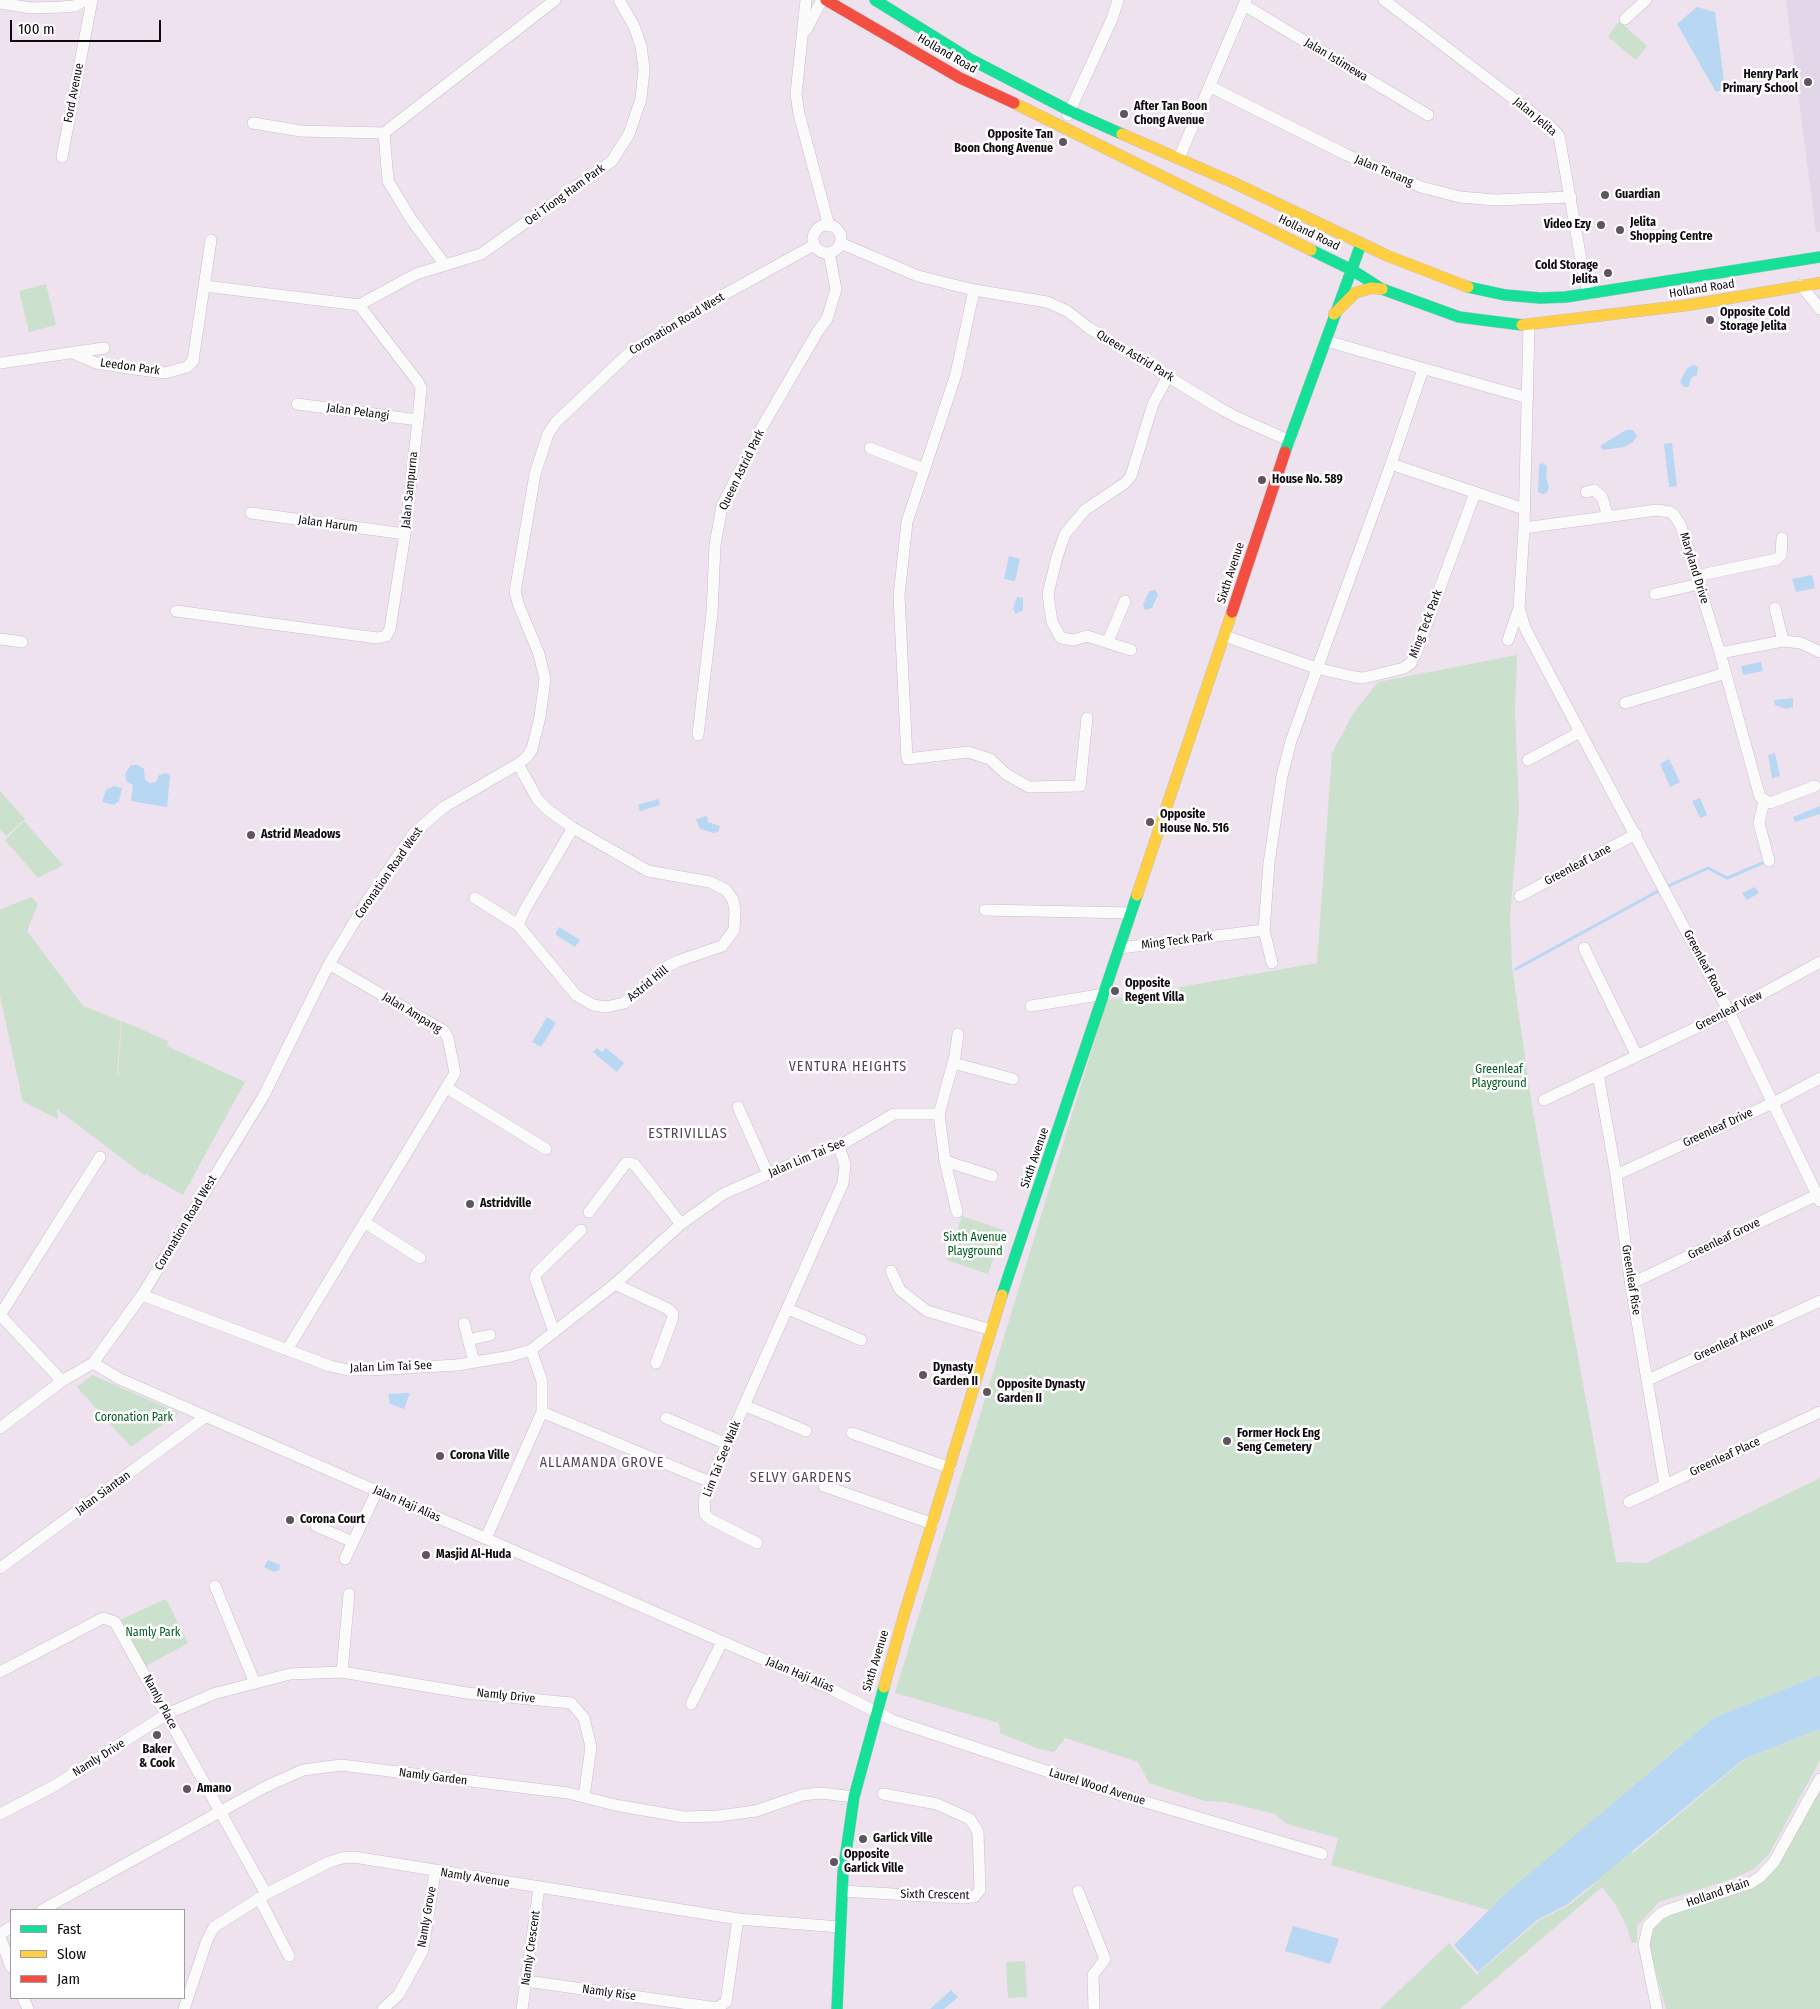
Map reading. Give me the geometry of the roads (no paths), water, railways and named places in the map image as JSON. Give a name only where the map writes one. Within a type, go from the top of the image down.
[{"type":"main road","name":"Holland Road","points":[[826,0],[960,78],[1064,126],[1352,270],[1382,289],[1459,317],[1529,326],[1718,301],[1800,285],[1820,283]]},
{"type":"main road","name":"Holland Road","points":[[875,0],[970,59],[1070,111],[1179,158],[1361,244],[1460,284],[1505,295],[1540,298],[1590,294],[1820,257]]},
{"type":"main road","name":"Sixth Avenue","points":[[837,2009],[842,1891],[854,1797],[876,1711],[991,1330],[1290,441],[1334,314],[1361,244]]},
{"type":"main road","points":[[1334,314],[1355,293],[1371,288],[1382,289]]},
{"type":"main road","points":[[1590,294],[1604,306],[1634,312]]},
{"type":"street","points":[[0,3],[31,8],[61,7],[74,6],[86,0]]},
{"type":"street","name":"Ford Avenue","points":[[62,157],[92,0]]},
{"type":"street","points":[[253,122],[301,131],[384,132],[555,0]]},
{"type":"street","name":"Oei Tiong Ham Park","points":[[359,305],[416,274],[473,258],[492,247],[612,161],[629,134],[641,99],[644,69],[641,46],[634,26],[619,0]]},
{"type":"street","points":[[806,0],[796,94],[799,114],[828,226]]},
{"type":"street","points":[[803,36],[822,0]]},
{"type":"street","points":[[1064,126],[1112,19],[1118,0]]},
{"type":"street","name":"Jalan Jelita","points":[[1384,0],[1552,128],[1559,136],[1585,282],[1590,294]]},
{"type":"street","points":[[1625,18],[1646,0]]},
{"type":"street","points":[[1179,158],[1211,87],[1245,3]]},
{"type":"street","name":"Jalan Istimewa","points":[[1245,3],[1428,116]]},
{"type":"street","name":"Jalan Tenang","points":[[1211,87],[1347,156],[1421,187],[1460,197],[1495,200],[1571,197]]},
{"type":"street","points":[[384,132],[388,181],[411,219],[445,265]]},
{"type":"street","points":[[828,226],[838,230],[840,243],[835,250],[829,253],[820,251],[814,245],[814,237],[817,230],[828,226]]},
{"type":"street","points":[[211,240],[204,286],[359,305]]},
{"type":"street","name":"Queen Astrid Park","points":[[840,243],[918,276],[974,290],[1047,302],[1067,311],[1089,328],[1236,417],[1290,441]]},
{"type":"street","name":"Coronation Road West","points":[[0,1428],[62,1381],[93,1363],[142,1295],[263,1097],[329,964],[367,901],[414,833],[444,807],[518,764],[527,757],[532,749],[544,689],[539,654],[515,592],[535,474],[548,434],[556,422],[631,351],[814,245]]},
{"type":"street","name":"Queen Astrid Park","points":[[698,736],[712,612],[715,545],[722,506],[762,427],[818,331],[827,320],[836,288],[829,253]]},
{"type":"street","points":[[1800,285],[1820,309]]},
{"type":"street","name":"Leedon Park","points":[[74,353],[96,363],[165,373],[187,367],[193,361],[204,286]]},
{"type":"street","points":[[974,290],[956,374],[907,522],[899,596],[907,758],[968,752],[990,760],[1006,774],[1029,787],[1080,786],[1087,718]]},
{"type":"street","name":"Jalan Sampurna","points":[[176,611],[382,638],[389,634],[406,534],[421,388],[359,305]]},
{"type":"street","points":[[1508,640],[1519,608],[1524,528],[1529,326]]},
{"type":"street","points":[[1326,341],[1528,398]]},
{"type":"street","name":"Leedon Park","points":[[0,363],[104,348]]},
{"type":"street","points":[[1272,964],[1264,930],[1270,863],[1282,776],[1291,741],[1316,668],[1391,464],[1422,368]]},
{"type":"street","points":[[1130,650],[1108,641],[1087,636],[1074,640],[1061,638],[1052,622],[1048,594],[1057,558],[1066,534],[1085,510],[1125,483],[1131,476],[1153,404],[1168,376]]},
{"type":"street","name":"Jalan Pelangi","points":[[297,404],[418,420]]},
{"type":"street","points":[[870,448],[924,470]]},
{"type":"street","points":[[1391,464],[1524,509]]},
{"type":"street","points":[[1586,492],[1594,490],[1602,498],[1608,517]]},
{"type":"street","name":"Ming Teck Park","points":[[1225,636],[1316,668],[1363,678],[1397,671],[1411,663],[1475,493]]},
{"type":"street","name":"Maryland Drive","points":[[1524,528],[1657,510],[1670,512],[1681,526],[1726,673],[1760,797],[1764,801]]},
{"type":"street","name":"Jalan Harum","points":[[251,513],[406,534]]},
{"type":"street","points":[[1655,594],[1698,580],[1777,559],[1781,555],[1782,538]]},
{"type":"street","points":[[1108,641],[1125,600]]},
{"type":"street","name":"Greenleaf Road","points":[[1519,608],[1525,628],[1730,1012],[1818,1198]]},
{"type":"street","points":[[1775,608],[1783,641]]},
{"type":"street","points":[[0,639],[22,642]]},
{"type":"street","points":[[1720,653],[1783,641],[1801,643],[1820,652]]},
{"type":"street","points":[[1625,703],[1726,673]]},
{"type":"street","points":[[1528,760],[1580,732]]},
{"type":"street","name":"Astrid Hill","points":[[475,898],[518,925],[576,995],[593,1005],[606,1008],[624,1003],[668,966],[722,946],[730,937],[736,920],[733,900],[726,890],[710,882],[648,871],[573,828],[548,810],[538,800],[518,764]]},
{"type":"street","points":[[1769,861],[1759,823],[1764,801],[1770,803],[1814,786]]},
{"type":"street","points":[[518,925],[524,911],[573,828]]},
{"type":"street","name":"Greenleaf Lane","points":[[1520,896],[1636,834]]},
{"type":"street","points":[[985,910],[1131,913]]},
{"type":"street","name":"Ming Teck Park","points":[[1120,948],[1264,930]]},
{"type":"street","points":[[1584,948],[1636,1056]]},
{"type":"street","name":"Greenleaf View","points":[[1544,1100],[1730,1012],[1820,962]]},
{"type":"street","name":"Jalan Ampang","points":[[287,1350],[447,1088],[455,1068],[448,1038],[444,1031],[329,964]]},
{"type":"street","points":[[1030,1006],[1105,994]]},
{"type":"street","points":[[957,1212],[945,1161],[939,1114],[953,1062],[958,1034]]},
{"type":"street","points":[[953,1062],[1013,1079]]},
{"type":"street","name":"Greenleaf Rise","points":[[1598,1074],[1616,1175],[1630,1284],[1665,1485]]},
{"type":"street","name":"Greenleaf Drive","points":[[1616,1175],[1774,1102],[1820,1078]]},
{"type":"street","points":[[447,1088],[546,1149]]},
{"type":"street","points":[[738,1107],[768,1174]]},
{"type":"street","name":"Jalan Lim Tai See","points":[[142,1295],[330,1366],[348,1370],[474,1362],[511,1356],[531,1350],[615,1284],[681,1224],[723,1194],[839,1146],[894,1114],[939,1114]]},
{"type":"street","name":"Lim Tai See Walk","points":[[757,1543],[710,1519],[705,1514],[704,1501],[710,1482],[843,1183],[846,1166],[839,1146]]},
{"type":"street","points":[[62,1381],[0,1315],[100,1156]]},
{"type":"street","points":[[945,1161],[992,1176]]},
{"type":"street","points":[[589,1212],[626,1163],[631,1163],[635,1165],[681,1224]]},
{"type":"street","name":"Greenleaf Grove","points":[[1630,1284],[1818,1198]]},
{"type":"street","points":[[364,1222],[420,1258]]},
{"type":"street","points":[[554,1332],[535,1278],[537,1273],[581,1230]]},
{"type":"street","points":[[891,1271],[900,1290],[927,1311],[991,1330]]},
{"type":"street","points":[[615,1284],[668,1309],[673,1314],[656,1363]]},
{"type":"street","name":"Greenleaf Avenue","points":[[1648,1380],[1820,1301]]},
{"type":"street","points":[[788,1308],[861,1340]]},
{"type":"street","points":[[464,1323],[474,1362]]},
{"type":"street","points":[[468,1340],[490,1335]]},
{"type":"street","points":[[486,1538],[542,1412],[542,1382],[531,1350]]},
{"type":"street","name":"Jalan Haji Alias","points":[[93,1363],[120,1379],[831,1688],[876,1711]]},
{"type":"street","name":"Lim Tai See Walk","points":[[744,1405],[806,1431]]},
{"type":"street","points":[[542,1412],[710,1482]]},
{"type":"street","name":"Greenleaf Place","points":[[1629,1502],[1820,1412]]},
{"type":"street","name":"Jalan Siantan","points":[[0,1568],[205,1416]]},
{"type":"street","points":[[666,1418],[727,1444]]},
{"type":"street","points":[[852,1433],[950,1468]]},
{"type":"street","points":[[824,1486],[933,1524]]},
{"type":"street","points":[[345,1559],[376,1491]]},
{"type":"street","points":[[316,1526],[352,1542]]},
{"type":"street","points":[[215,1586],[254,1681]]},
{"type":"street","points":[[342,1672],[350,1594]]},
{"type":"street","name":"Namly Place","points":[[0,1672],[103,1618],[115,1622],[221,1811],[263,1896],[289,1956]]},
{"type":"street","points":[[691,1704],[722,1642]]},
{"type":"street","name":"Namly Drive","points":[[0,1814],[54,1786],[167,1714],[213,1694],[254,1681],[290,1674],[342,1672],[467,1693],[571,1703],[584,1718],[591,1747],[584,1797]]},
{"type":"street","name":"Laurel Wood Avenue","points":[[876,1711],[894,1721],[1098,1788],[1322,1854]]},
{"type":"street","name":"Namly Garden","points":[[44,1909],[265,1787],[303,1770],[341,1765],[386,1772],[428,1774],[480,1784],[548,1790],[649,1812],[684,1817],[718,1816],[756,1811],[802,1795],[821,1793],[854,1797]]},
{"type":"street","name":"Holland Plain","points":[[1657,2009],[1644,1945],[1646,1932],[1653,1919],[1668,1910],[1751,1883],[1760,1877],[1774,1862],[1820,1779]]},
{"type":"street","name":"Sixth Crescent","points":[[842,1891],[961,1898],[974,1897],[980,1890],[978,1832],[970,1819],[937,1804],[883,1794]]},
{"type":"street","name":"Namly Avenue","points":[[184,2009],[207,1940],[214,1928],[263,1896],[329,1862],[342,1858],[354,1857],[435,1872],[738,1919],[840,1927]]},
{"type":"street","name":"Namly Grove","points":[[383,2009],[399,1994],[423,1950],[435,1872]]},
{"type":"street","name":"Namly Crescent","points":[[522,2009],[539,1888]]},
{"type":"street","points":[[1078,1891],[1105,1959],[1093,1975],[1094,2009]]},
{"type":"street","name":"Namly Rise","points":[[526,1981],[717,2008],[726,2002],[738,1919]]},
{"type":"street","points":[[0,1935],[10,1964]]},
{"type":"water","points":[[1697,7],[1715,12],[1725,89],[1716,92],[1677,24]]},
{"type":"water","points":[[1694,365],[1698,367],[1697,375],[1691,378],[1689,387],[1684,387],[1680,382],[1687,368]]},
{"type":"water","points":[[1626,430],[1633,430],[1637,436],[1633,442],[1624,447],[1603,450],[1600,446]]},
{"type":"water","points":[[1672,443],[1677,486],[1669,487],[1664,444]]},
{"type":"water","points":[[1542,463],[1547,466],[1546,477],[1549,487],[1547,492],[1543,494],[1538,492],[1539,465]]},
{"type":"water","points":[[1009,556],[1020,559],[1015,581],[1004,579]]},
{"type":"water","points":[[1812,575],[1815,588],[1796,592],[1792,579]]},
{"type":"water","points":[[1155,590],[1158,595],[1152,608],[1145,610],[1143,605],[1149,591]]},
{"type":"water","points":[[1017,597],[1023,598],[1023,610],[1016,614],[1013,609]]},
{"type":"water","points":[[1761,662],[1763,671],[1743,675],[1741,666]]},
{"type":"water","points":[[1793,698],[1793,707],[1786,709],[1775,705],[1774,700]]},
{"type":"water","points":[[1775,753],[1780,776],[1772,778],[1768,755]]},
{"type":"water","points":[[1669,759],[1680,782],[1670,787],[1660,764]]},
{"type":"water","points":[[131,765],[138,765],[144,769],[145,780],[150,783],[156,782],[159,775],[166,773],[170,776],[167,807],[131,801],[133,785],[127,782],[125,774]]},
{"type":"water","points":[[114,786],[122,788],[119,801],[114,805],[102,802],[106,790]]},
{"type":"water","points":[[1700,798],[1707,815],[1700,818],[1692,801]]},
{"type":"water","points":[[658,799],[660,805],[640,811],[638,805]]},
{"type":"water","points":[[1820,806],[1820,814],[1795,822],[1793,817]]},
{"type":"water","points":[[707,816],[708,822],[720,826],[718,832],[714,833],[700,829],[696,819]]},
{"type":"water","points":[[1755,887],[1759,893],[1747,900],[1742,893]]},
{"type":"water","points":[[559,927],[580,940],[575,947],[555,934]]},
{"type":"water","points":[[547,1017],[556,1023],[541,1047],[532,1042]]},
{"type":"water","points":[[597,1048],[602,1052],[606,1048],[624,1063],[617,1072],[593,1052]]},
{"type":"water","points":[[410,1393],[404,1409],[390,1404],[388,1394]]},
{"type":"water","points":[[268,1560],[280,1565],[279,1570],[274,1572],[264,1567]]},
{"type":"water","points":[[1820,1675],[1820,1729],[1744,1759],[1568,1904],[1537,1920],[1478,1972],[1454,1945],[1502,1897],[1715,1717]]},
{"type":"water","points":[[1293,1926],[1339,1939],[1330,1964],[1285,1951]]},
{"type":"water","points":[[951,1990],[958,1997],[944,2009],[930,2009]]},
{"type":"waterway","points":[[1666,887],[1708,868],[1727,878],[1765,862]]},
{"type":"waterway","points":[[1516,969],[1660,890]]},
{"type":"place","name":"Henry Park Primary School","points":[[1808,82]]},
{"type":"place","name":"After Tan Boon Chong Avenue","points":[[1124,114]]},
{"type":"place","name":"Opposite Tan Boon Chong Avenue","points":[[1063,142]]},
{"type":"place","name":"Guardian","points":[[1605,195]]},
{"type":"place","name":"Video Ezy","points":[[1601,225]]},
{"type":"place","name":"Jelita Shopping Centre","points":[[1620,230]]},
{"type":"place","name":"Cold Storage Jelita","points":[[1608,273]]},
{"type":"place","name":"Opposite Cold Storage Jelita","points":[[1710,320]]},
{"type":"place","name":"House No. 589","points":[[1262,480]]},
{"type":"place","name":"Opposite House No. 516","points":[[1150,822]]},
{"type":"place","name":"Astrid Meadows","points":[[251,835]]},
{"type":"place","name":"Opposite Regent Villa","points":[[1115,991]]},
{"type":"place","name":"Astridville","points":[[470,1204]]},
{"type":"place","name":"Dynasty Garden II","points":[[923,1375]]},
{"type":"place","name":"Opposite Dynasty Garden II","points":[[987,1392]]},
{"type":"place","name":"Former Hock Eng Seng Cemetery","points":[[1227,1441]]},
{"type":"place","name":"Corona Ville","points":[[440,1456]]},
{"type":"place","name":"Corona Court","points":[[290,1520]]},
{"type":"place","name":"Masjid Al-Huda","points":[[426,1555]]},
{"type":"place","name":"Baker & Cook","points":[[157,1735]]},
{"type":"place","name":"Amano","points":[[187,1789]]},
{"type":"place","name":"Garlick Ville","points":[[863,1839]]},
{"type":"place","name":"Opposite Garlick Ville","points":[[834,1862]]},
{"type":"district","name":"VENTURA HEIGHTS","points":[[848,1067]]},
{"type":"district","name":"ESTRIVILLAS","points":[[688,1134]]},
{"type":"district","name":"ALLAMANDA GROVE","points":[[602,1463]]},
{"type":"district","name":"SELVY GARDENS","points":[[801,1478]]},
{"type":"park label","name":"Greenleaf Playground","points":[[1499,1077]]},
{"type":"park label","name":"Sixth Avenue Playground","points":[[975,1245]]},
{"type":"park label","name":"Coronation Park","points":[[134,1418]]},
{"type":"park label","name":"Namly Park","points":[[153,1633]]}]
